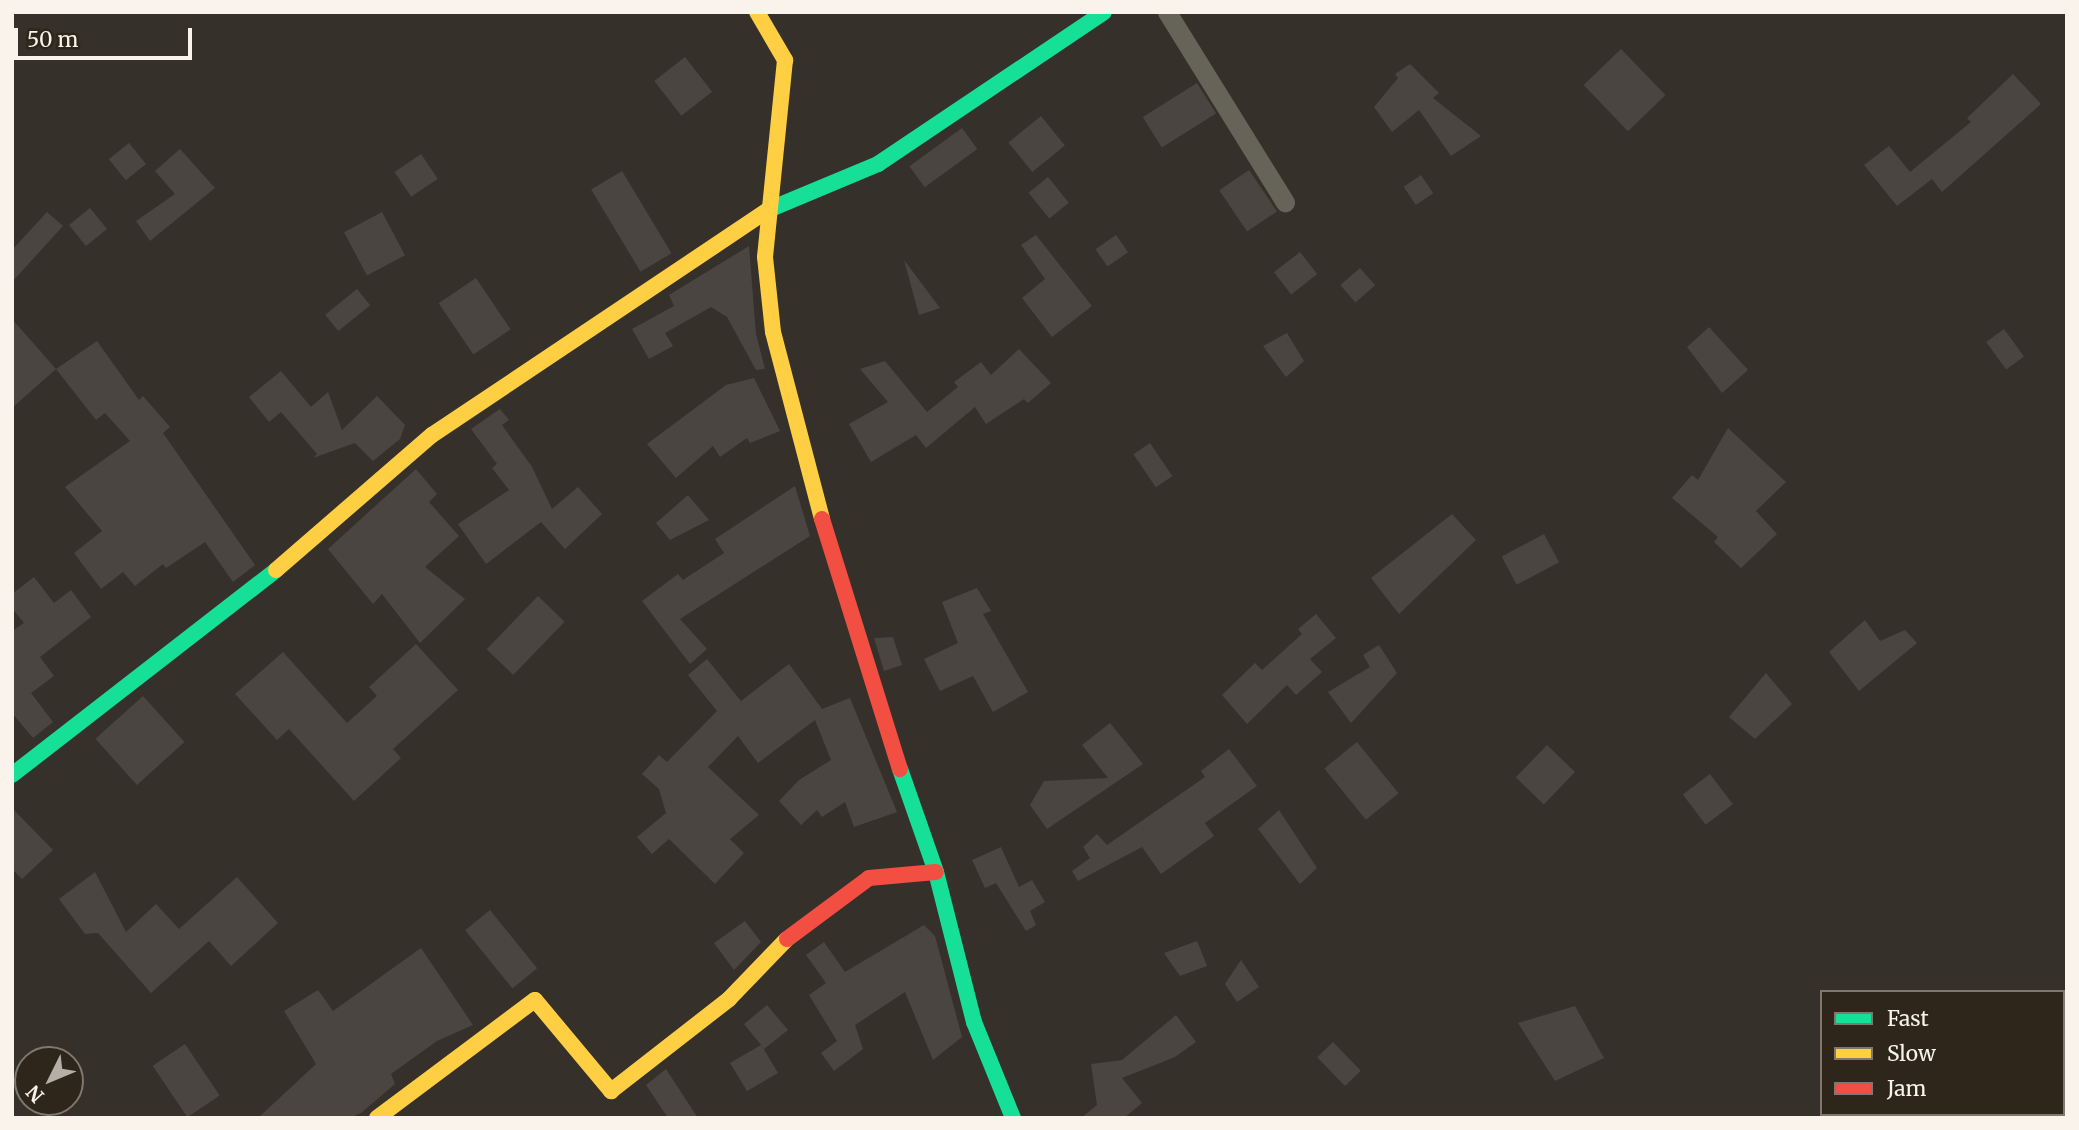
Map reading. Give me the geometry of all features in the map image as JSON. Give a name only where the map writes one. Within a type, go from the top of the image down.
[{"type":"street","points":[[757,12],[785,60],[765,257],[773,332],[800,444],[874,696],[936,872],[974,1022],[1013,1118]]},
{"type":"street","points":[[12,775],[314,540],[379,477],[432,435],[682,266],[741,232],[770,208],[878,164],[1104,12]]},
{"type":"street","points":[[1167,12],[1285,202]]},
{"type":"street","points":[[377,1118],[535,1000],[611,1091],[729,999],[795,931],[869,878],[936,872]]},
{"type":"building","points":[[1621,49],[1665,95],[1628,131],[1584,85]]},
{"type":"building","points":[[685,57],[712,92],[681,116],[654,81]]},
{"type":"building","points":[[1410,64],[1439,93],[1433,98],[1481,136],[1451,156],[1419,110],[1392,132],[1374,107],[1398,78],[1395,74]]},
{"type":"building","points":[[2013,74],[2041,104],[1942,192],[1932,179],[1897,206],[1864,165],[1889,146],[1910,172],[1971,122],[1967,118]]},
{"type":"building","points":[[1197,83],[1216,114],[1162,147],[1143,117]]},
{"type":"building","points":[[1041,116],[1065,146],[1032,172],[1008,142]]},
{"type":"building","points":[[962,128],[977,149],[925,187],[909,166]]},
{"type":"building","points":[[129,143],[146,164],[126,180],[109,159]]},
{"type":"building","points":[[180,149],[215,188],[150,241],[136,221],[175,194],[155,171]]},
{"type":"building","points":[[421,154],[438,179],[411,197],[394,172]]},
{"type":"building","points":[[1249,170],[1277,211],[1247,232],[1219,190]]},
{"type":"building","points":[[622,171],[671,253],[641,272],[591,190]]},
{"type":"building","points":[[1421,175],[1433,193],[1416,205],[1404,187]]},
{"type":"building","points":[[1048,177],[1069,203],[1049,218],[1029,193]]},
{"type":"building","points":[[90,208],[107,229],[86,246],[69,225]]},
{"type":"building","points":[[47,212],[63,226],[12,282],[12,250]]},
{"type":"building","points":[[382,212],[405,255],[367,275],[344,232]]},
{"type":"building","points":[[1036,235],[1092,306],[1052,337],[1022,298],[1045,279],[1021,245]]},
{"type":"building","points":[[1116,235],[1128,252],[1108,267],[1096,249]]},
{"type":"building","points":[[749,246],[756,334],[765,369],[756,370],[727,317],[711,307],[665,333],[673,346],[649,359],[632,329],[674,306],[669,295]]},
{"type":"building","points":[[1300,252],[1317,274],[1291,294],[1274,272]]},
{"type":"building","points":[[904,260],[940,308],[919,315]]},
{"type":"building","points":[[1360,268],[1375,285],[1355,302],[1340,285]]},
{"type":"building","points":[[476,278],[511,329],[473,355],[439,303]]},
{"type":"building","points":[[357,289],[370,305],[338,331],[325,315]]},
{"type":"building","points":[[12,319],[56,369],[12,408]]},
{"type":"building","points":[[1709,327],[1748,370],[1722,393],[1687,347]]},
{"type":"building","points":[[2004,329],[2024,357],[2006,369],[1986,342]]},
{"type":"building","points":[[1287,333],[1304,361],[1286,377],[1263,346]]},
{"type":"building","points":[[97,341],[139,400],[143,396],[170,427],[163,433],[255,565],[233,582],[205,542],[166,568],[163,564],[135,586],[123,572],[101,589],[74,553],[102,531],[65,487],[130,441],[105,413],[96,420],[56,369]]},
{"type":"building","points":[[1019,349],[1051,383],[1028,403],[1024,399],[986,424],[975,407],[926,448],[916,435],[871,462],[849,424],[888,402],[860,369],[885,361],[927,412],[958,387],[954,382],[981,362],[991,375]]},
{"type":"building","points":[[281,371],[311,407],[328,392],[342,430],[377,396],[405,425],[400,439],[373,461],[355,443],[313,458],[317,454],[281,412],[269,422],[249,397]]},
{"type":"building","points":[[754,378],[780,431],[750,443],[747,438],[720,457],[713,446],[676,478],[647,444],[726,385]]},
{"type":"building","points":[[500,409],[509,420],[502,425],[532,467],[552,509],[578,487],[602,514],[565,549],[541,522],[486,564],[458,524],[509,490],[492,468],[497,464],[471,429]]},
{"type":"building","points":[[1728,428],[1786,482],[1756,511],[1777,534],[1741,568],[1714,542],[1718,537],[1672,498],[1692,475],[1698,480]]},
{"type":"building","points":[[1150,443],[1172,476],[1156,487],[1133,454]]},
{"type":"building","points":[[416,469],[437,494],[429,502],[459,536],[425,567],[465,599],[420,643],[382,594],[373,604],[328,549]]},
{"type":"building","points":[[795,486],[810,536],[680,619],[707,649],[690,664],[642,601],[678,574],[683,580],[724,553],[715,539]]},
{"type":"building","points":[[688,495],[709,520],[670,540],[656,523]]},
{"type":"building","points":[[1452,514],[1476,540],[1399,614],[1371,578]]},
{"type":"building","points":[[1544,534],[1559,562],[1517,585],[1502,557]]},
{"type":"building","points":[[34,577],[54,603],[71,590],[91,617],[40,657],[54,676],[31,693],[53,722],[33,738],[12,713],[12,631],[24,623],[12,608],[12,594]]},
{"type":"building","points":[[977,588],[991,611],[983,614],[1028,692],[993,712],[973,676],[940,691],[924,659],[958,643],[942,602]]},
{"type":"building","points":[[538,596],[565,622],[513,675],[487,649]]},
{"type":"building","points":[[1316,614],[1336,638],[1310,659],[1322,672],[1296,695],[1287,685],[1247,724],[1222,695],[1255,663],[1262,670],[1302,634],[1298,629]]},
{"type":"building","points":[[1865,620],[1880,641],[1905,630],[1917,643],[1859,691],[1829,652]]},
{"type":"building","points":[[893,637],[902,665],[884,671],[874,638]]},
{"type":"building","points":[[416,644],[458,690],[393,749],[401,758],[354,801],[289,729],[277,740],[235,694],[283,652],[347,723],[377,696],[369,687]]},
{"type":"building","points":[[1379,645],[1397,673],[1351,723],[1328,692],[1370,667],[1363,655]]},
{"type":"building","points":[[707,659],[741,701],[789,664],[822,709],[850,698],[897,812],[854,827],[845,802],[822,817],[817,810],[801,825],[779,801],[799,780],[831,760],[815,720],[758,763],[738,736],[708,767],[759,815],[730,839],[744,853],[715,884],[669,839],[652,854],[637,837],[666,813],[659,789],[642,774],[659,755],[667,762],[717,711],[688,675]]},
{"type":"building","points":[[1766,673],[1792,704],[1755,739],[1729,717]]},
{"type":"building","points":[[143,696],[184,742],[137,785],[95,739]]},
{"type":"building","points":[[1110,723],[1143,764],[1047,829],[1030,805],[1044,781],[1108,778],[1082,745]]},
{"type":"building","points":[[1357,742],[1399,793],[1366,820],[1324,768]]},
{"type":"building","points":[[1547,745],[1575,772],[1544,804],[1516,777]]},
{"type":"building","points":[[1229,749],[1257,786],[1205,823],[1214,836],[1161,874],[1142,847],[1078,881],[1072,871],[1090,858],[1083,847],[1097,834],[1107,845],[1205,777],[1201,771]]},
{"type":"building","points":[[1710,774],[1733,804],[1706,825],[1683,794]]},
{"type":"building","points":[[12,808],[53,850],[22,879],[12,869]]},
{"type":"building","points":[[1279,810],[1317,868],[1300,884],[1258,829]]},
{"type":"building","points":[[1001,847],[1019,887],[1032,880],[1045,902],[1030,911],[1036,925],[1026,931],[996,883],[985,888],[972,860]]},
{"type":"building","points":[[95,872],[126,932],[156,904],[179,929],[237,877],[278,923],[231,966],[209,941],[151,993],[98,933],[85,934],[59,899]]},
{"type":"building","points":[[490,910],[537,968],[512,988],[465,930]]},
{"type":"building","points":[[745,921],[761,942],[734,970],[714,943]]},
{"type":"building","points":[[924,925],[935,936],[962,1037],[933,1060],[905,992],[855,1025],[863,1049],[834,1071],[821,1053],[837,1041],[809,995],[826,983],[806,955],[824,942],[845,972]]},
{"type":"building","points":[[1197,941],[1207,966],[1180,976],[1164,953]]},
{"type":"building","points":[[421,948],[473,1025],[437,1041],[391,1074],[395,1084],[361,1113],[349,1118],[258,1118],[316,1064],[284,1011],[318,990],[333,1011]]},
{"type":"building","points":[[1241,960],[1259,987],[1237,1002],[1225,984]]},
{"type":"building","points":[[767,1005],[788,1030],[764,1049],[762,1046],[778,1073],[747,1091],[730,1063],[761,1045],[744,1024]]},
{"type":"building","points":[[1575,1006],[1604,1058],[1555,1081],[1518,1023]]},
{"type":"building","points":[[1176,1015],[1196,1042],[1175,1057],[1122,1078],[1142,1103],[1124,1118],[1081,1118],[1097,1105],[1091,1064],[1122,1060]]},
{"type":"building","points":[[1333,1042],[1361,1071],[1345,1086],[1317,1057]]},
{"type":"building","points":[[185,1044],[220,1095],[187,1117],[153,1066]]},
{"type":"building","points":[[666,1069],[698,1118],[668,1118],[646,1085]]},
{"type":"traffic: fast","points":[[768,210],[878,164],[1104,12]]},
{"type":"traffic: fast","points":[[12,775],[276,570]]},
{"type":"traffic: fast","points":[[900,769],[936,872],[974,1022],[1013,1118]]},
{"type":"traffic: slow","points":[[757,12],[785,60],[765,257],[773,332],[822,519]]},
{"type":"traffic: slow","points":[[276,570],[432,435],[768,210]]},
{"type":"traffic: slow","points":[[377,1118],[535,1000],[611,1091],[729,999],[787,939]]},
{"type":"traffic: jam","points":[[822,519],[900,769]]},
{"type":"traffic: jam","points":[[787,939],[869,878],[936,872]]}]
